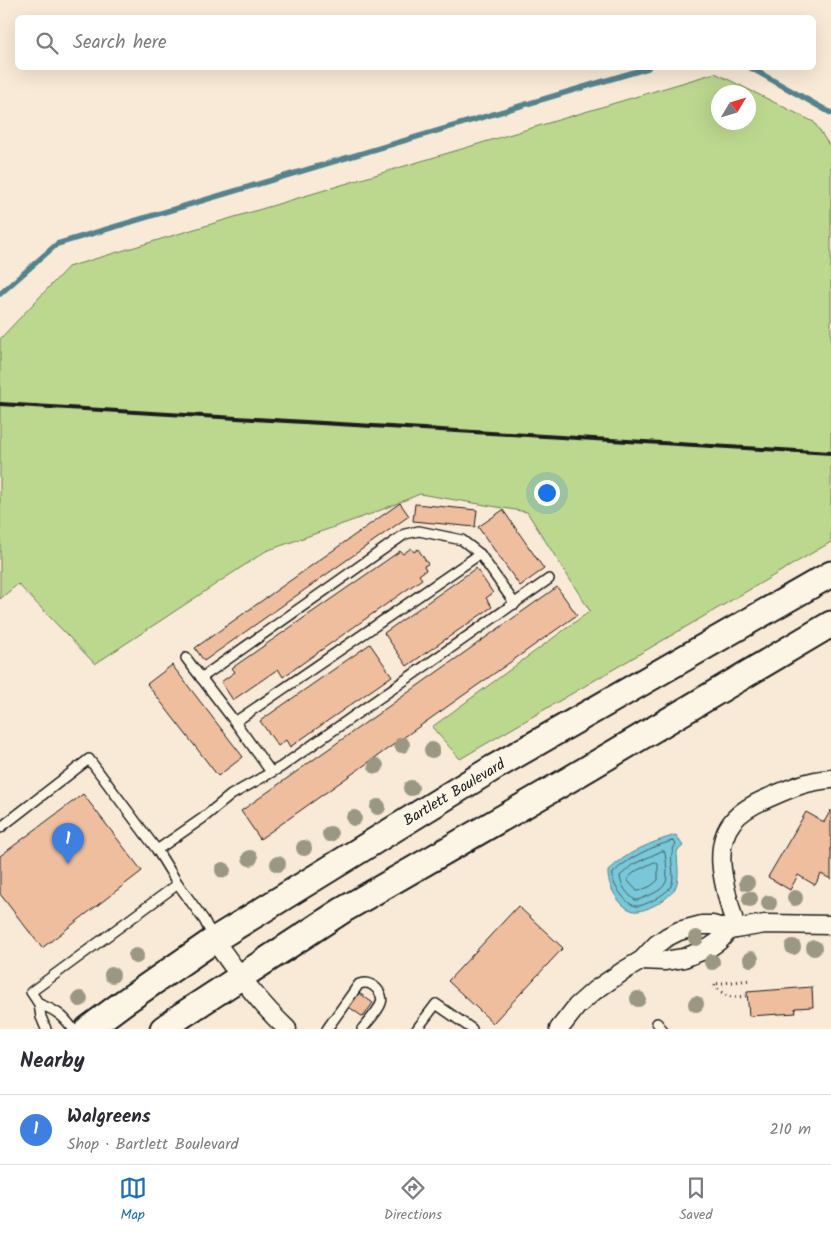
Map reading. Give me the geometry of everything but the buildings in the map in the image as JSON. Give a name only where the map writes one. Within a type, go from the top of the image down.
[{"type":"main road","name":"Bartlett Boulevard","points":[[88,1029],[214,940],[492,768],[831,574]]},
{"type":"main road","points":[[163,1029],[343,910],[570,780],[831,624]]},
{"type":"street","points":[[732,929],[722,866],[722,843],[728,828],[742,812],[758,803],[803,783],[831,779]]},
{"type":"street","points":[[559,1029],[577,1006],[594,991],[642,960],[657,944],[679,931],[702,925],[732,929],[765,924],[831,925]]},
{"type":"street","points":[[642,960],[664,961],[684,958],[709,948],[732,929]]},
{"type":"street","points":[[214,940],[240,978],[287,1029]]},
{"type":"lane","points":[[201,678],[404,534],[419,532],[462,540],[480,554],[515,604]]},
{"type":"lane","points":[[235,722],[480,554]]},
{"type":"lane","points":[[157,850],[232,795],[281,767],[549,580]]},
{"type":"lane","points":[[186,658],[271,772]]},
{"type":"lane","points":[[0,828],[89,759],[157,850],[178,884],[204,920],[214,940]]},
{"type":"lane","points":[[46,1029],[40,1017],[39,1004],[31,992],[178,884]]},
{"type":"lane","points":[[327,1029],[359,984],[367,982],[380,992],[382,998],[381,1004],[362,1029]]},
{"type":"lane","points":[[39,1004],[60,1014],[73,1029]]},
{"type":"lane","points":[[417,1029],[436,1004],[472,1029]]},
{"type":"path","points":[[746,996],[727,996],[721,993],[714,984],[751,980]]},
{"type":"green space","points":[[715,73],[739,85],[711,85],[711,130],[756,130],[756,93],[814,122],[831,148],[831,542],[460,759],[432,727],[590,611],[527,512],[420,494],[371,514],[266,551],[95,664],[18,584],[0,599],[0,339],[68,267]]},
{"type":"water","points":[[676,835],[683,846],[677,851],[678,878],[674,890],[670,895],[651,907],[639,911],[634,911],[623,905],[612,889],[608,871],[623,858],[640,849]]},
{"type":"waterway","points":[[0,294],[57,244],[641,70]]},
{"type":"waterway","points":[[755,70],[831,113]]},
{"type":"railway","points":[[0,404],[831,453]]},
{"type":"place","name":"Walgreens","points":[[68,864]]}]
